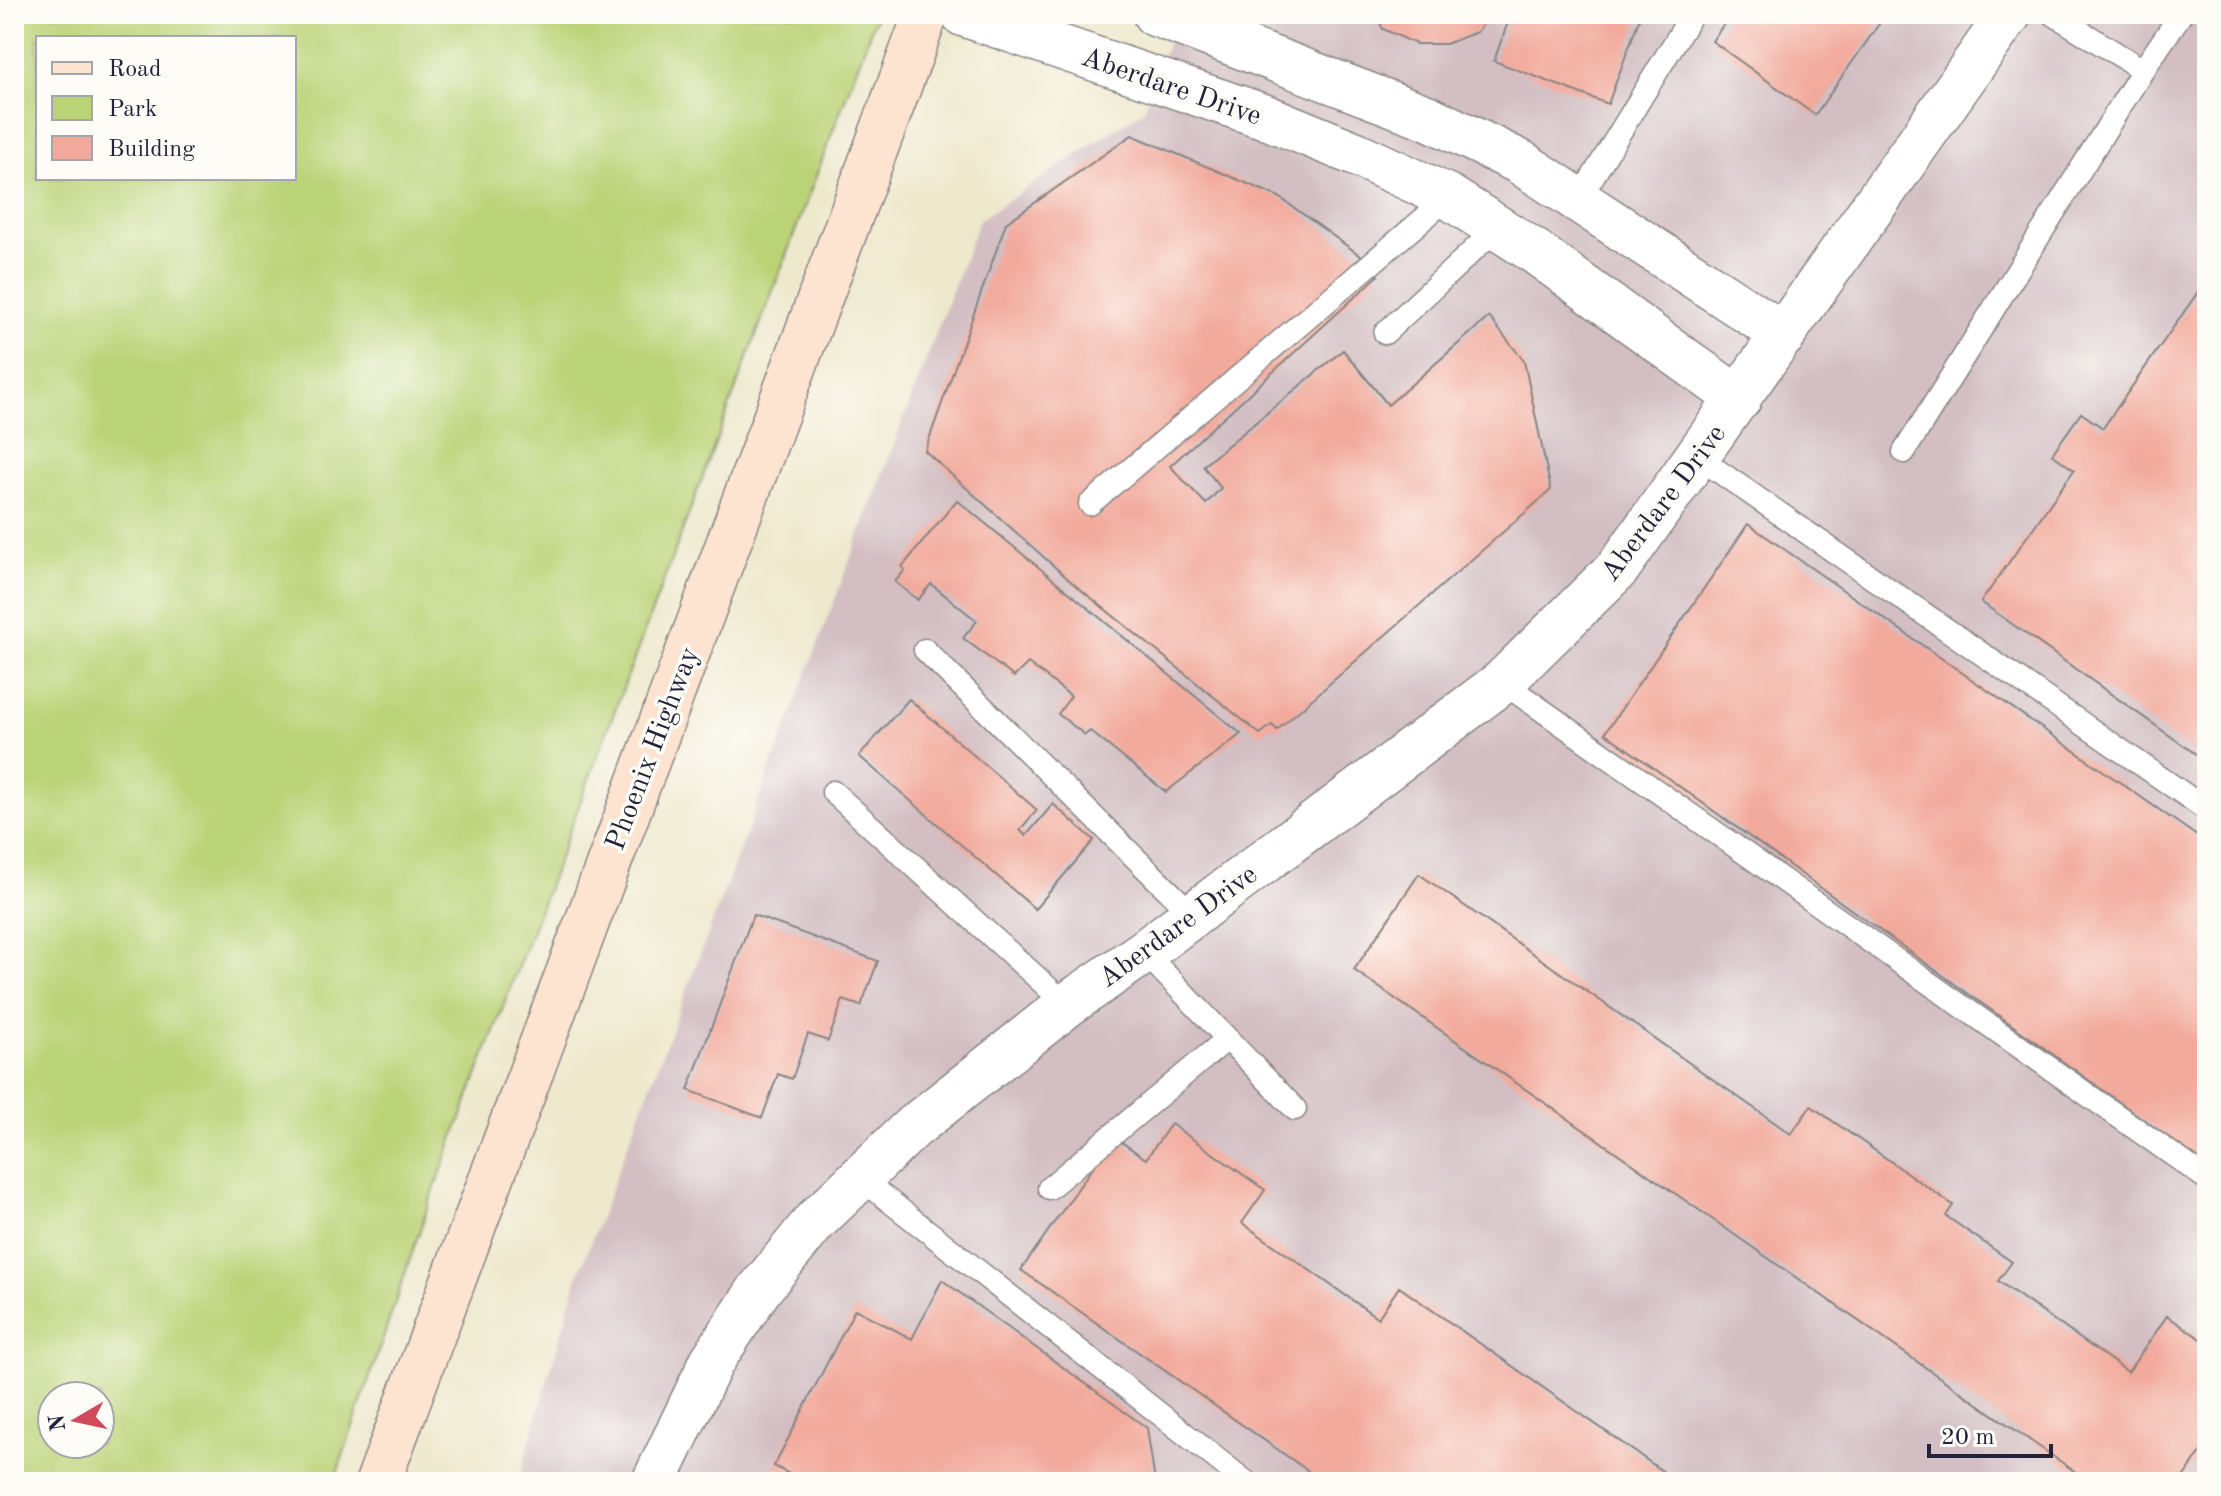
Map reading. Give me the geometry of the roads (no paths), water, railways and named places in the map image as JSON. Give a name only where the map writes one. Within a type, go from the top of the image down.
[{"type":"main road","name":"Phoenix Highway","points":[[378,1482],[926,14]]},
{"type":"street","name":"Aberdare Drive","points":[[963,14],[1266,117],[1449,197],[1534,251],[1739,399]]},
{"type":"street","name":"Aberdare Drive","points":[[1155,14],[1429,118],[1520,162],[1784,335]]},
{"type":"street","name":"Aberdare Drive","points":[[654,1482],[712,1361],[759,1290],[816,1220],[912,1128],[1067,1005],[1144,952],[1502,682],[1618,568],[2009,14]]},
{"type":"lane","points":[[1578,201],[1692,14]]},
{"type":"lane","points":[[2053,14],[2143,70]]},
{"type":"lane","points":[[1904,452],[2181,14]]},
{"type":"lane","points":[[1090,504],[1449,197]]},
{"type":"lane","points":[[1385,333],[1497,228]]},
{"type":"lane","points":[[1698,457],[2207,810]]},
{"type":"lane","points":[[925,650],[1193,915]]},
{"type":"lane","points":[[1502,682],[2207,1179]]},
{"type":"lane","points":[[833,792],[1067,1005]]},
{"type":"lane","points":[[1144,952],[1295,1109]]},
{"type":"lane","points":[[1049,1188],[1227,1039]]},
{"type":"lane","points":[[860,1178],[1246,1482]]}]
